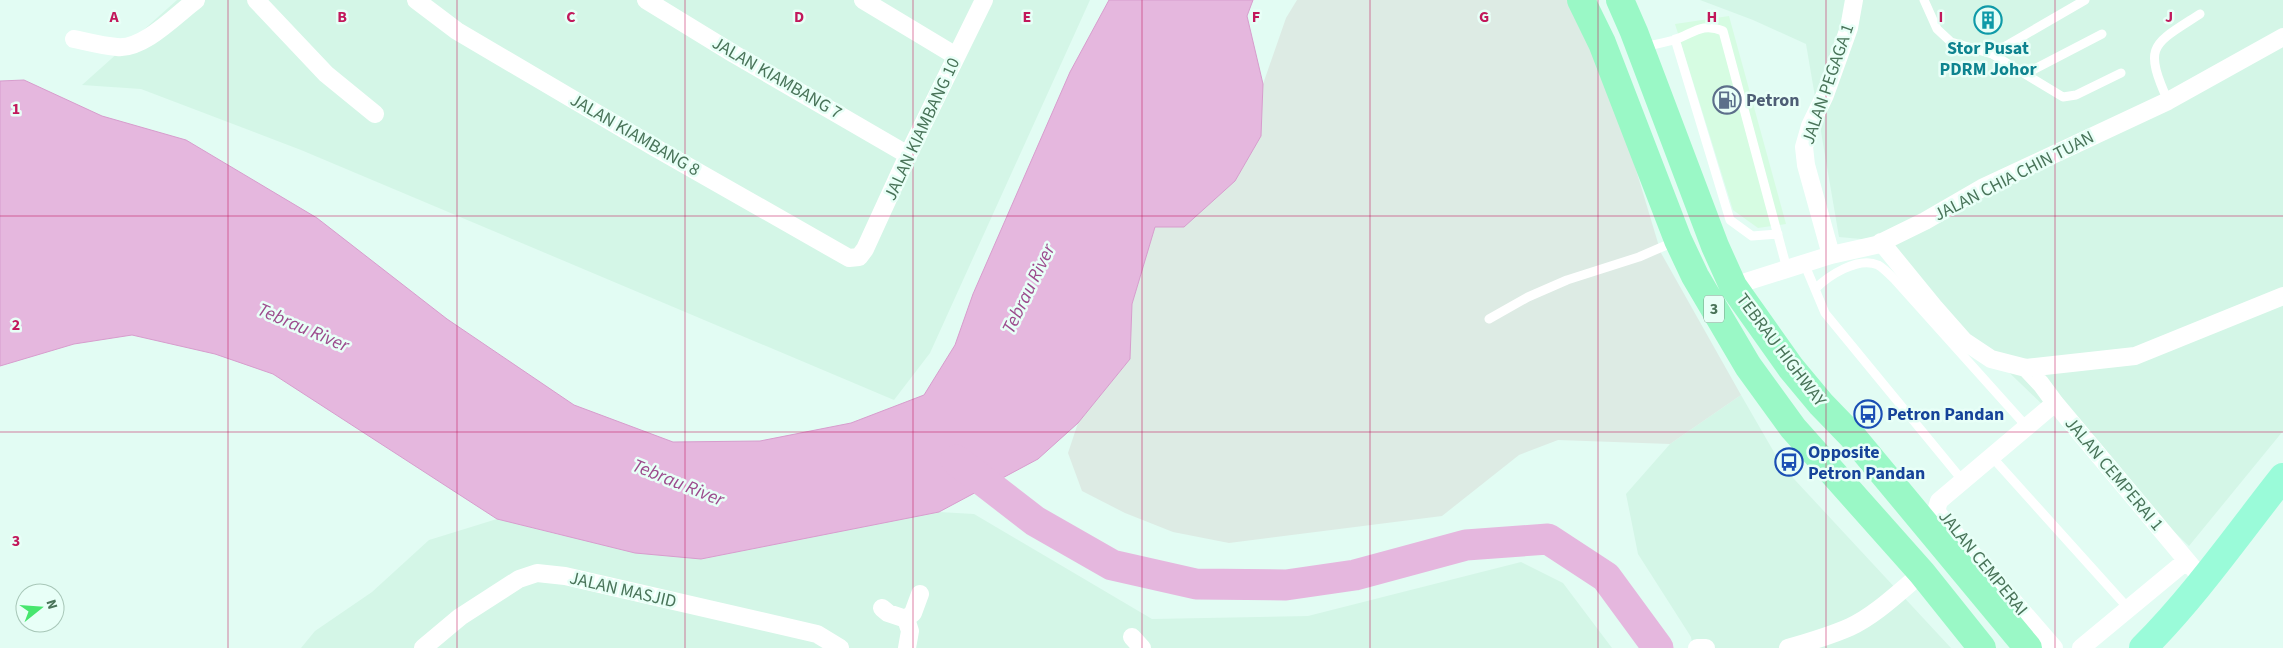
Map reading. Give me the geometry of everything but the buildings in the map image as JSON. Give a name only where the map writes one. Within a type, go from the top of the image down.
[{"type":"highway","name":"TEBRAU HIGHWAY","points":[[1581,0],[1606,52],[1678,240],[1695,276],[1735,346],[1793,428],[1922,573],[1969,638]]},
{"type":"highway","name":"TEBRAU HIGHWAY","points":[[1620,0],[1715,246],[1733,286],[1792,368],[1821,404],[1852,436],[2028,648]]},
{"type":"main road","points":[[2151,643],[2194,570],[2283,476]]},
{"type":"street","points":[[74,39],[118,48],[134,45],[146,39],[196,0]]},
{"type":"street","points":[[256,0],[326,74],[375,114]]},
{"type":"street","name":"JALAN KIAMBANG 8","points":[[416,0],[457,32],[629,132],[849,258],[859,257]]},
{"type":"street","name":"JALAN KIAMBANG 7","points":[[646,0],[908,154]]},
{"type":"street","points":[[863,0],[956,56]]},
{"type":"street","name":"JALAN KIAMBANG 10","points":[[859,257],[866,249],[908,154],[984,0]]},
{"type":"street","name":"JALAN PEGAGA 1","points":[[1830,255],[1806,165],[1804,147],[1810,126],[1825,95],[1850,28],[1854,0]]},
{"type":"street","name":"JALAN CHIA CHIN TUAN","points":[[1733,286],[1830,255],[1881,242],[1982,188],[2168,101],[2283,37]]},
{"type":"street","points":[[1881,242],[1964,341],[1991,359],[2026,368],[2135,356],[2283,296]]},
{"type":"street","name":"JALAN CEMPERAI 1","points":[[2026,368],[2194,570]]},
{"type":"street","name":"JALAN CEMPERAI","points":[[2054,648],[1938,514],[1937,508],[1939,501],[2055,403]]},
{"type":"street","points":[[2081,648],[2128,608],[2194,570]]},
{"type":"street","name":"JALAN MASJID","points":[[424,648],[460,617],[519,579],[537,573],[564,576],[817,634],[840,648]]},
{"type":"street","points":[[1788,648],[1816,641],[1852,626],[1886,603],[1922,573]]},
{"type":"street","points":[[906,619],[912,613],[920,594]]},
{"type":"street","points":[[882,608],[888,614],[906,619]]},
{"type":"street","points":[[906,619],[910,631],[906,648]]},
{"type":"lane","points":[[1924,0],[1938,29],[1951,42],[1992,54],[2063,97],[2076,95],[2121,73]]},
{"type":"lane","points":[[1992,54],[2085,0]]},
{"type":"lane","points":[[2168,101],[2156,72],[2154,56],[2161,40],[2200,14]]},
{"type":"lane","points":[[1640,48],[1675,39],[1696,29],[1712,26],[1723,31],[1787,269]]},
{"type":"lane","points":[[2025,74],[2102,34]]},
{"type":"lane","points":[[1675,39],[1730,220],[1752,236],[1778,234]]},
{"type":"lane","points":[[1489,318],[1528,297],[1567,280],[1639,257],[1678,240]]},
{"type":"lane","points":[[1804,263],[1825,313],[1963,481]]},
{"type":"lane","points":[[1815,289],[1827,277],[1848,268],[1866,264],[1878,265],[1896,281],[2027,427]]},
{"type":"lane","points":[[1992,457],[2128,608]]},
{"type":"shaded area","points":[[177,0],[1090,0],[930,353],[894,400],[301,150],[141,89],[82,85]]},
{"type":"shaded area","points":[[1297,0],[1569,0],[1592,48],[1634,163],[1661,253],[1741,395],[1670,444],[1558,440],[1519,455],[1442,516],[1229,543],[1173,532],[1125,513],[1082,491],[1068,453],[1078,423],[1130,359],[1132,304],[1155,227],[1184,226],[1235,181],[1261,136],[1263,84],[1286,18]]},
{"type":"shaded area","points":[[1700,0],[2283,0],[2283,431],[2189,546],[1872,240],[1839,237],[1806,44],[1753,20]]},
{"type":"shaded area","points":[[1729,16],[1786,224],[1758,228],[1733,210],[1675,24]]},
{"type":"shaded area","points":[[1741,395],[1782,466],[1951,648],[1693,648],[1691,637],[1638,554],[1626,494],[1670,444]]},
{"type":"shaded area","points":[[939,512],[974,514],[1152,619],[1308,616],[1521,562],[1563,583],[1612,648],[301,648],[315,631],[372,592],[429,540],[497,519],[560,535],[701,559]]},
{"type":"water","name":"Tebrau River","points":[[1109,0],[1253,0],[1247,16],[1263,84],[1261,136],[1235,181],[1184,227],[1155,227],[1132,304],[1130,359],[1078,423],[1038,459],[939,512],[701,559],[635,553],[497,519],[273,374],[215,354],[132,335],[74,344],[0,366],[0,81],[24,80],[102,116],[186,140],[317,218],[447,319],[574,405],[673,442],[760,441],[851,423],[924,395],[955,345],[973,294],[1070,72]]},
{"type":"waterway","points":[[956,460],[1035,521],[1112,565],[1196,584],[1286,585],[1355,575],[1466,545],[1548,539],[1606,577],[1658,648]]},
{"type":"place","name":"Stor Pusat PDRM Johor","points":[[1988,20]]},
{"type":"place","name":"Petron","points":[[1727,100]]},
{"type":"place","name":"Petron Pandan","points":[[1868,414]]},
{"type":"place","name":"Opposite Petron Pandan","points":[[1789,462]]}]
